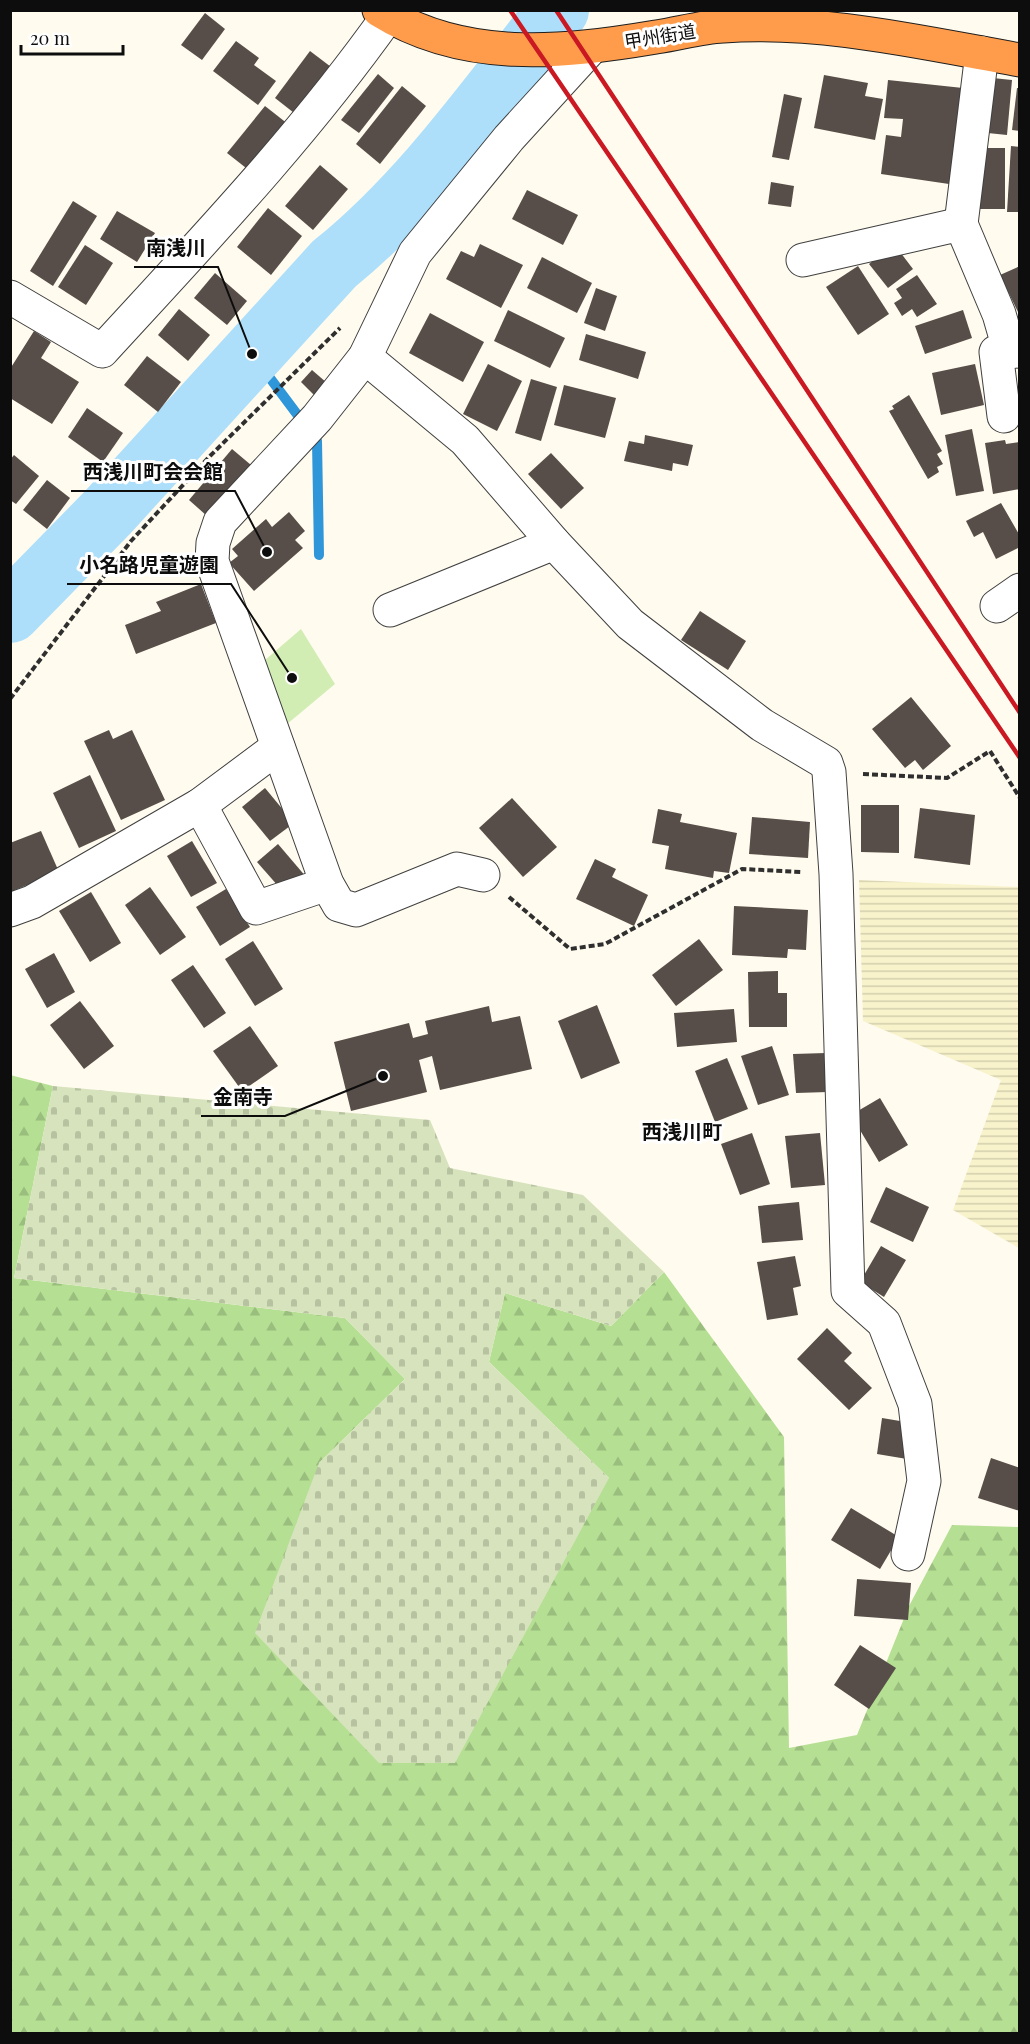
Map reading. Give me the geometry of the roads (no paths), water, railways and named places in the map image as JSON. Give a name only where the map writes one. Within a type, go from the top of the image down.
[{"type":"highway","name":"甲州街道","points":[[383,13],[421,32],[463,45],[521,51],[592,47],[722,26],[800,26],[892,38],[1020,60]]},
{"type":"street","points":[[13,303],[102,351],[256,182],[355,63],[383,13]]},
{"type":"street","points":[[483,875],[457,869],[356,910],[339,905],[327,884],[212,561],[213,543],[220,522],[308,427],[365,357],[415,253],[509,138],[592,47]]},
{"type":"street","points":[[982,53],[961,224],[1015,352],[996,352],[1004,416]]},
{"type":"street","points":[[803,260],[961,224]]},
{"type":"street","points":[[365,357],[465,440],[554,543],[630,624],[762,725],[826,763],[829,772],[836,874],[848,1291],[884,1323],[915,1404],[924,1481],[908,1554]]},
{"type":"street","points":[[390,610],[554,543]]},
{"type":"street","points":[[10,910],[32,902],[200,805],[279,747]]},
{"type":"street","points":[[200,805],[256,908],[327,884]]},
{"type":"waterway","points":[[10,612],[108,512],[334,264],[396,207],[425,176],[558,10]]},
{"type":"waterway","points":[[252,354],[317,441],[319,555]]},
{"type":"railway","points":[[510,10],[1020,758]]},
{"type":"railway","points":[[556,10],[1020,713]]},
{"type":"place","name":"南浅川","points":[[252,354]]},
{"type":"place","name":"西浅川町会会館","points":[[267,552]]},
{"type":"place","name":"小名路児童遊園","points":[[292,678]]},
{"type":"place","name":"金南寺","points":[[383,1076]]},
{"type":"district","name":"西浅川町","points":[[682,1130]]}]
